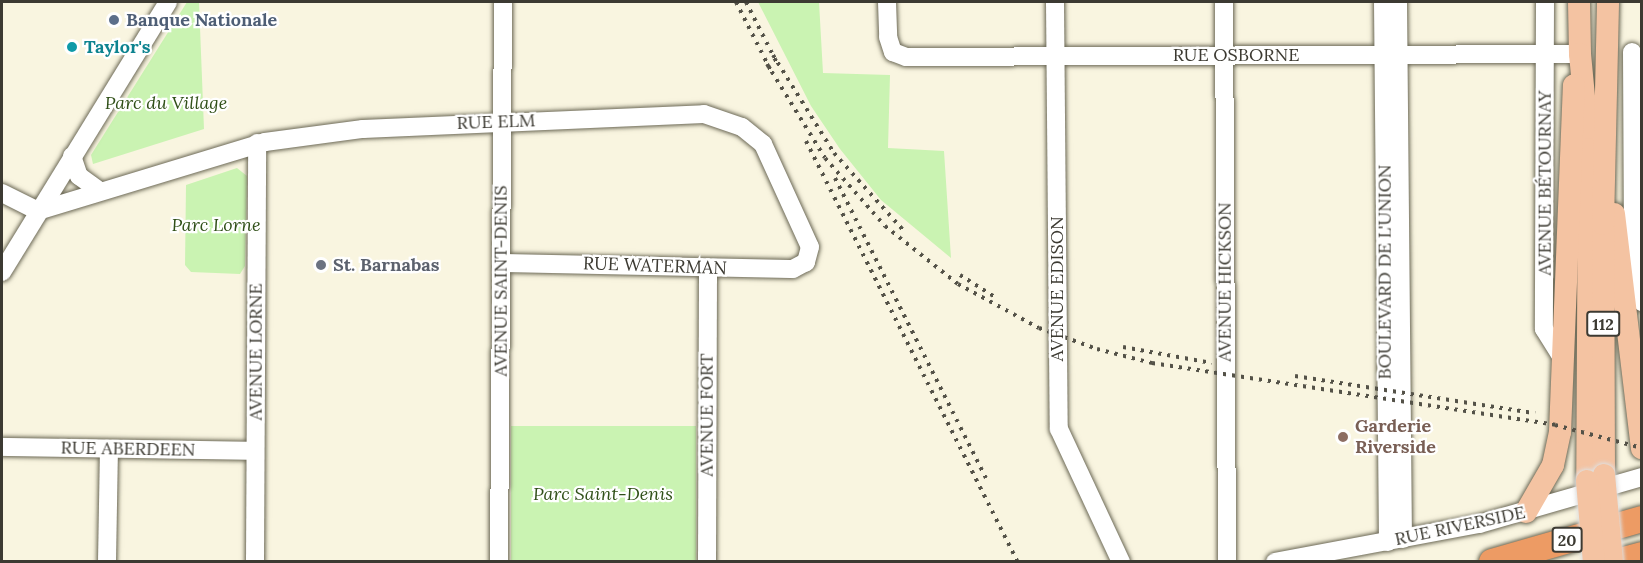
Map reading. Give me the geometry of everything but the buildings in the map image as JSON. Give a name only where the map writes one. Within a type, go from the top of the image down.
[{"type":"highway","name":"20","points":[[1492,561],[1641,519]]},
{"type":"highway","points":[[1616,561],[1641,555]]},
{"type":"main road","points":[[1580,2],[1597,44],[1609,52]]},
{"type":"main road","name":"112","points":[[1580,2],[1580,54],[1588,114],[1586,254],[1595,478],[1612,561]]},
{"type":"main road","name":"112","points":[[1594,561],[1603,224],[1607,168],[1608,2]]},
{"type":"main road","points":[[1526,513],[1558,449],[1573,95],[1580,54]]},
{"type":"main road","points":[[1571,152],[1586,254]]},
{"type":"main road","points":[[1607,168],[1638,383],[1641,448]]},
{"type":"street","points":[[2,272],[168,2]]},
{"type":"street","name":"AVENUE SAINT-DENIS","points":[[499,561],[503,2]]},
{"type":"street","name":"RUE OSBORNE","points":[[887,2],[888,37],[893,52],[906,57],[1391,53],[1580,54]]},
{"type":"street","name":"AVENUE EDISON","points":[[1055,2],[1059,429],[1121,561]]},
{"type":"street","name":"AVENUE HICKSON","points":[[1224,2],[1227,561]]},
{"type":"street","name":"BOULEVARD DE L'UNION","points":[[1383,2],[1391,53],[1396,540]]},
{"type":"street","name":"BOULEVARD DE L'UNION","points":[[1391,53],[1398,2]]},
{"type":"street","name":"AVENUE BÉTOURNAY","points":[[1545,2],[1544,329],[1563,359]]},
{"type":"street","points":[[1609,52],[1637,52],[1633,248],[1641,302]]},
{"type":"street","name":"RUE ELM","points":[[38,211],[257,143],[363,129],[704,114],[742,127],[763,144],[806,235],[810,248],[806,262]]},
{"type":"street","name":"AVENUE LORNE","points":[[255,561],[257,143]]},
{"type":"street","points":[[72,156],[79,176],[100,191]]},
{"type":"street","points":[[2,193],[38,211]]},
{"type":"street","name":"RUE WATERMAN","points":[[501,263],[793,269],[806,262]]},
{"type":"street","name":"AVENUE FORT","points":[[706,561],[708,268]]},
{"type":"street","name":"RUE ABERDEEN","points":[[2,447],[255,451]]},
{"type":"street","points":[[107,561],[109,449]]},
{"type":"street","name":"RUE RIVERSIDE","points":[[1275,561],[1396,540],[1526,513],[1641,477]]},
{"type":"green space","name":"Parc du Village","points":[[187,2],[199,2],[204,129],[93,164],[91,155]]},
{"type":"green space","points":[[758,2],[819,2],[823,73],[890,75],[888,148],[944,151],[951,258],[881,200],[840,149],[811,106]]},
{"type":"green space","name":"Parc Lorne","points":[[237,168],[247,176],[245,266],[240,274],[191,272],[185,265],[186,185]]},
{"type":"green space","name":"Parc Saint-Denis","points":[[511,426],[696,426],[696,561],[511,561]]},
{"type":"railway","points":[[736,2],[771,71]]},
{"type":"railway","points":[[746,2],[777,63]]},
{"type":"railway","points":[[773,55],[834,153],[905,232]]},
{"type":"railway","points":[[767,64],[825,158],[885,226],[958,284],[1039,328],[1097,349],[1152,363],[1555,425],[1642,448]]},
{"type":"railway","points":[[806,141],[1018,562]]},
{"type":"railway","points":[[835,178],[986,478]]},
{"type":"railway","points":[[960,275],[995,297]]},
{"type":"railway","points":[[1123,347],[1212,363]]},
{"type":"railway","points":[[1295,376],[1535,413]]},
{"type":"place","name":"Banque Nationale","points":[[114,20]]},
{"type":"place","name":"Taylor's","points":[[72,47]]},
{"type":"place","name":"St. Barnabas","points":[[321,265]]},
{"type":"place","name":"Garderie Riverside","points":[[1343,437]]}]
